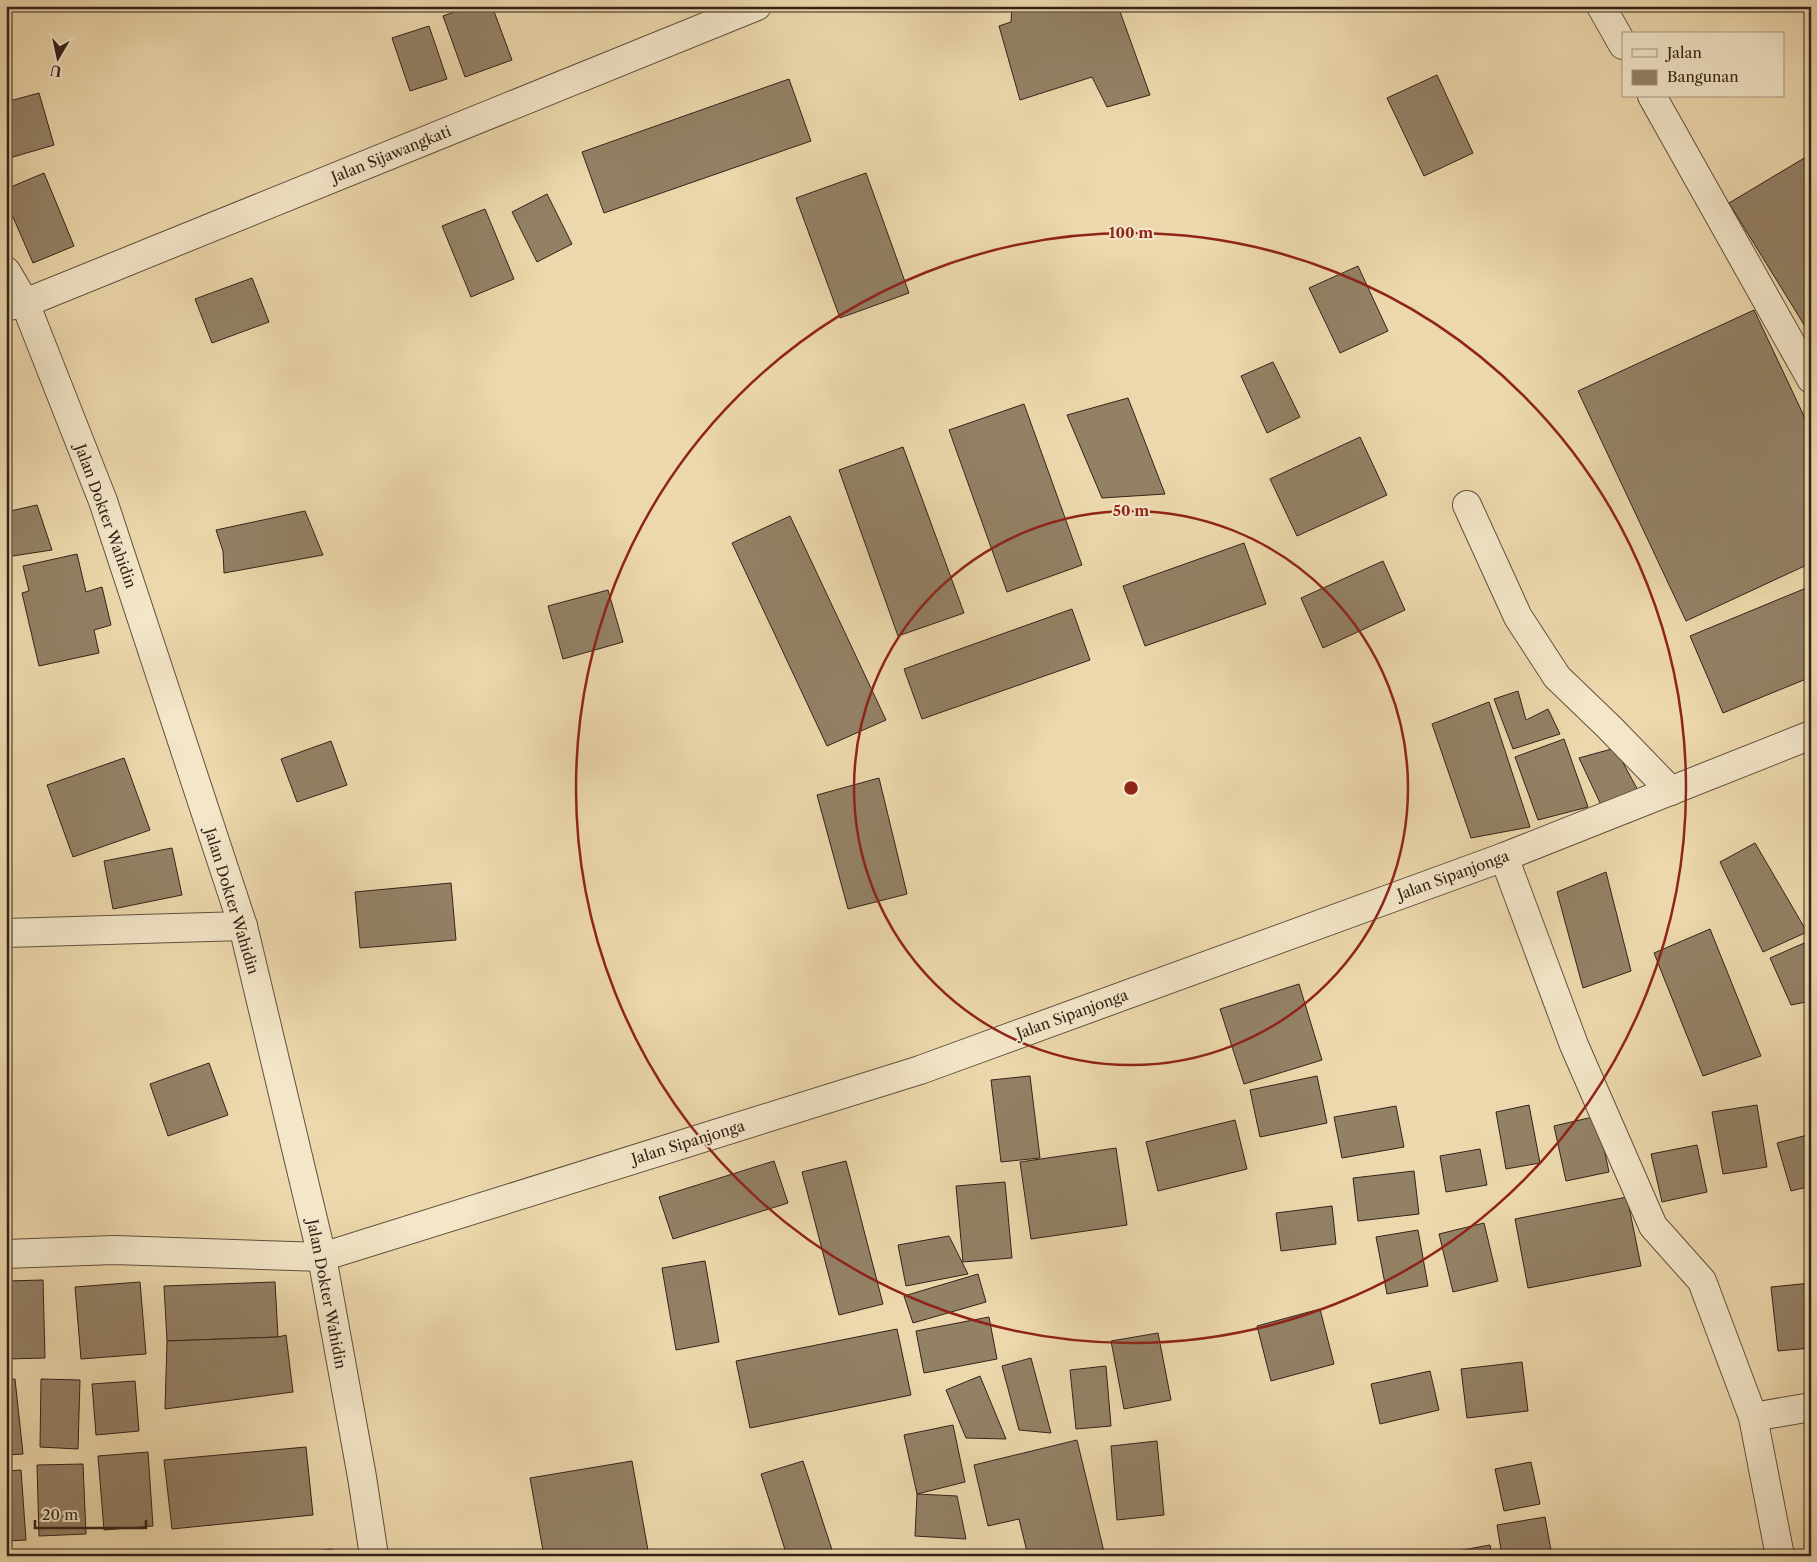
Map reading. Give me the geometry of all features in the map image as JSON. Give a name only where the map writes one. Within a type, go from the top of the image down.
[{"type":"street","name":"Jalan Sijawangkati","points":[[16,305],[756,6]]},
{"type":"street","points":[[1601,6],[1622,43]]},
{"type":"street","points":[[1653,98],[1811,378]]},
{"type":"street","name":"Jalan Dokter Wahidin","points":[[6,271],[16,305],[103,501],[243,926],[322,1257],[362,1477],[374,1556]]},
{"type":"street","points":[[1467,505],[1518,616],[1557,678],[1610,728],[1671,791]]},
{"type":"street","name":"Jalan Sipanjonga","points":[[6,1254],[114,1250],[322,1257],[920,1070],[1504,857],[1811,735]]},
{"type":"street","points":[[1504,857],[1574,1045],[1653,1226],[1702,1281],[1753,1417],[1780,1556]]},
{"type":"street","points":[[6,933],[243,926]]},
{"type":"street","points":[[1753,1417],[1811,1407]]},
{"type":"building","points":[[471,6],[492,6],[512,60],[465,77],[443,16]]},
{"type":"building","points":[[1012,6],[1118,6],[1150,95],[1107,107],[1092,77],[1020,100],[999,26],[1011,22]]},
{"type":"building","points":[[429,26],[447,79],[410,91],[392,38]]},
{"type":"building","points":[[1437,75],[1473,153],[1424,176],[1387,98]]},
{"type":"building","points":[[789,79],[811,141],[604,213],[582,152]]},
{"type":"building","points":[[39,93],[54,145],[6,159],[6,102]]},
{"type":"building","points":[[1811,154],[1811,336],[1729,203]]},
{"type":"building","points":[[44,173],[74,246],[33,263],[6,201],[6,189]]},
{"type":"building","points":[[866,173],[909,293],[840,318],[796,198]]},
{"type":"building","points":[[547,194],[572,244],[537,262],[512,212]]},
{"type":"building","points":[[485,209],[514,279],[471,297],[442,226]]},
{"type":"building","points":[[1358,266],[1388,331],[1340,353],[1309,288]]},
{"type":"building","points":[[252,278],[269,322],[212,343],[195,299]]},
{"type":"building","points":[[1754,310],[1811,431],[1811,563],[1686,621],[1578,391]]},
{"type":"building","points":[[1273,362],[1300,417],[1267,433],[1241,376]]},
{"type":"building","points":[[1128,398],[1165,494],[1102,498],[1067,415]]},
{"type":"building","points":[[1024,404],[1082,565],[1007,592],[949,430]]},
{"type":"building","points":[[1360,437],[1387,495],[1297,536],[1270,479]]},
{"type":"building","points":[[903,447],[964,613],[898,636],[839,470]]},
{"type":"building","points":[[37,505],[52,550],[6,557],[6,512]]},
{"type":"building","points":[[305,511],[323,555],[224,573],[223,551],[216,530]]},
{"type":"building","points":[[790,516],[886,720],[827,746],[732,543]]},
{"type":"building","points":[[1244,543],[1266,604],[1145,646],[1123,586]]},
{"type":"building","points":[[77,554],[86,592],[102,587],[111,625],[94,630],[99,653],[39,666],[22,593],[29,591],[23,566]]},
{"type":"building","points":[[1383,561],[1405,610],[1323,648],[1301,598]]},
{"type":"building","points":[[1811,586],[1811,677],[1723,713],[1690,636]]},
{"type":"building","points":[[608,590],[623,642],[563,659],[548,606]]},
{"type":"building","points":[[1072,609],[1090,660],[922,719],[904,669]]},
{"type":"building","points":[[1518,691],[1526,720],[1548,709],[1560,734],[1513,749],[1494,699]]},
{"type":"building","points":[[1489,702],[1530,827],[1471,838],[1432,724]]},
{"type":"building","points":[[1564,739],[1588,807],[1538,820],[1515,757]]},
{"type":"building","points":[[331,741],[347,785],[297,802],[281,759]]},
{"type":"building","points":[[1615,748],[1640,794],[1603,809],[1579,758]]},
{"type":"building","points":[[124,758],[150,830],[73,857],[47,785]]},
{"type":"building","points":[[879,778],[907,894],[848,909],[817,795]]},
{"type":"building","points":[[1755,843],[1807,932],[1763,952],[1720,862]]},
{"type":"building","points":[[172,848],[182,895],[113,909],[104,861]]},
{"type":"building","points":[[1606,872],[1631,971],[1583,988],[1557,892]]},
{"type":"building","points":[[451,883],[456,940],[360,948],[355,892]]},
{"type":"building","points":[[1710,929],[1761,1056],[1703,1076],[1654,953]]},
{"type":"building","points":[[1811,940],[1811,1001],[1791,1005],[1770,958]]},
{"type":"building","points":[[1299,984],[1322,1060],[1244,1084],[1220,1009]]},
{"type":"building","points":[[209,1063],[228,1115],[168,1136],[150,1084]]},
{"type":"building","points":[[1030,1076],[1040,1158],[1001,1162],[991,1080]]},
{"type":"building","points":[[1317,1076],[1327,1123],[1260,1137],[1250,1090]]},
{"type":"building","points":[[1529,1105],[1540,1163],[1506,1169],[1496,1112]]},
{"type":"building","points":[[1757,1105],[1767,1167],[1723,1174],[1712,1112]]},
{"type":"building","points":[[1396,1106],[1404,1147],[1342,1158],[1334,1117]]},
{"type":"building","points":[[1597,1116],[1609,1172],[1566,1181],[1554,1126]]},
{"type":"building","points":[[1235,1120],[1247,1169],[1158,1191],[1146,1142]]},
{"type":"building","points":[[1811,1134],[1811,1186],[1791,1191],[1777,1143]]},
{"type":"building","points":[[1697,1145],[1707,1192],[1662,1202],[1651,1154]]},
{"type":"building","points":[[1116,1148],[1127,1225],[1031,1239],[1020,1162]]},
{"type":"building","points":[[1480,1149],[1487,1185],[1446,1192],[1440,1156]]},
{"type":"building","points":[[774,1161],[788,1203],[673,1239],[659,1197]]},
{"type":"building","points":[[846,1161],[883,1304],[839,1315],[802,1172]]},
{"type":"building","points":[[1414,1171],[1419,1214],[1358,1221],[1353,1178]]},
{"type":"building","points":[[1005,1182],[1012,1258],[963,1262],[956,1186]]},
{"type":"building","points":[[1627,1197],[1641,1266],[1528,1288],[1515,1219]]},
{"type":"building","points":[[1332,1206],[1336,1244],[1281,1251],[1276,1213]]},
{"type":"building","points":[[1484,1223],[1498,1281],[1453,1292],[1439,1234]]},
{"type":"building","points":[[1418,1230],[1428,1286],[1387,1294],[1376,1237]]},
{"type":"building","points":[[949,1236],[968,1274],[906,1286],[898,1245]]},
{"type":"building","points":[[705,1261],[719,1342],[676,1350],[662,1268]]},
{"type":"building","points":[[978,1274],[986,1302],[913,1323],[904,1296]]},
{"type":"building","points":[[43,1280],[45,1358],[6,1359],[6,1281]]},
{"type":"building","points":[[140,1282],[146,1354],[81,1359],[75,1287]]},
{"type":"building","points":[[275,1282],[278,1337],[167,1341],[164,1286]]},
{"type":"building","points":[[1811,1283],[1811,1348],[1778,1351],[1771,1287]]},
{"type":"building","points":[[1320,1309],[1334,1364],[1271,1381],[1257,1326]]},
{"type":"building","points":[[989,1317],[997,1359],[924,1373],[916,1331]]},
{"type":"building","points":[[897,1329],[911,1395],[750,1428],[736,1361]]},
{"type":"building","points":[[1158,1333],[1171,1400],[1124,1409],[1111,1341]]},
{"type":"building","points":[[286,1335],[293,1392],[165,1409],[167,1341],[278,1337]]},
{"type":"building","points":[[1031,1358],[1051,1433],[1019,1430],[1002,1366]]},
{"type":"building","points":[[1522,1362],[1528,1411],[1467,1418],[1461,1369]]},
{"type":"building","points":[[1106,1366],[1111,1426],[1076,1429],[1070,1370]]},
{"type":"building","points":[[1430,1371],[1439,1410],[1380,1424],[1371,1384]]},
{"type":"building","points":[[980,1376],[1006,1439],[966,1438],[946,1390]]},
{"type":"building","points":[[15,1379],[23,1454],[6,1455],[6,1380]]},
{"type":"building","points":[[41,1379],[80,1380],[78,1449],[40,1447]]},
{"type":"building","points":[[135,1381],[139,1431],[96,1435],[92,1384]]},
{"type":"building","points":[[953,1425],[965,1482],[917,1494],[904,1435]]},
{"type":"building","points":[[1077,1440],[1105,1556],[1028,1556],[1019,1519],[988,1526],[974,1465]]},
{"type":"building","points":[[1157,1441],[1164,1515],[1117,1520],[1111,1446]]},
{"type":"building","points":[[306,1447],[313,1515],[172,1529],[164,1460]]},
{"type":"building","points":[[148,1452],[153,1526],[104,1530],[98,1456]]},
{"type":"building","points":[[632,1461],[649,1556],[544,1556],[530,1478]]},
{"type":"building","points":[[803,1461],[833,1553],[824,1556],[787,1556],[761,1474]]},
{"type":"building","points":[[1531,1462],[1540,1504],[1504,1511],[1495,1469]]},
{"type":"building","points":[[83,1464],[86,1534],[39,1536],[37,1465]]},
{"type":"building","points":[[21,1470],[26,1540],[6,1541],[6,1471]]},
{"type":"building","points":[[917,1494],[957,1496],[966,1539],[915,1536]]},
{"type":"building","points":[[1545,1517],[1552,1556],[1502,1556],[1497,1525]]},
{"type":"building","points":[[1490,1545],[1492,1556],[1441,1556],[1441,1554]]},
{"type":"building","points":[[332,1549],[333,1556],[276,1556]]}]
